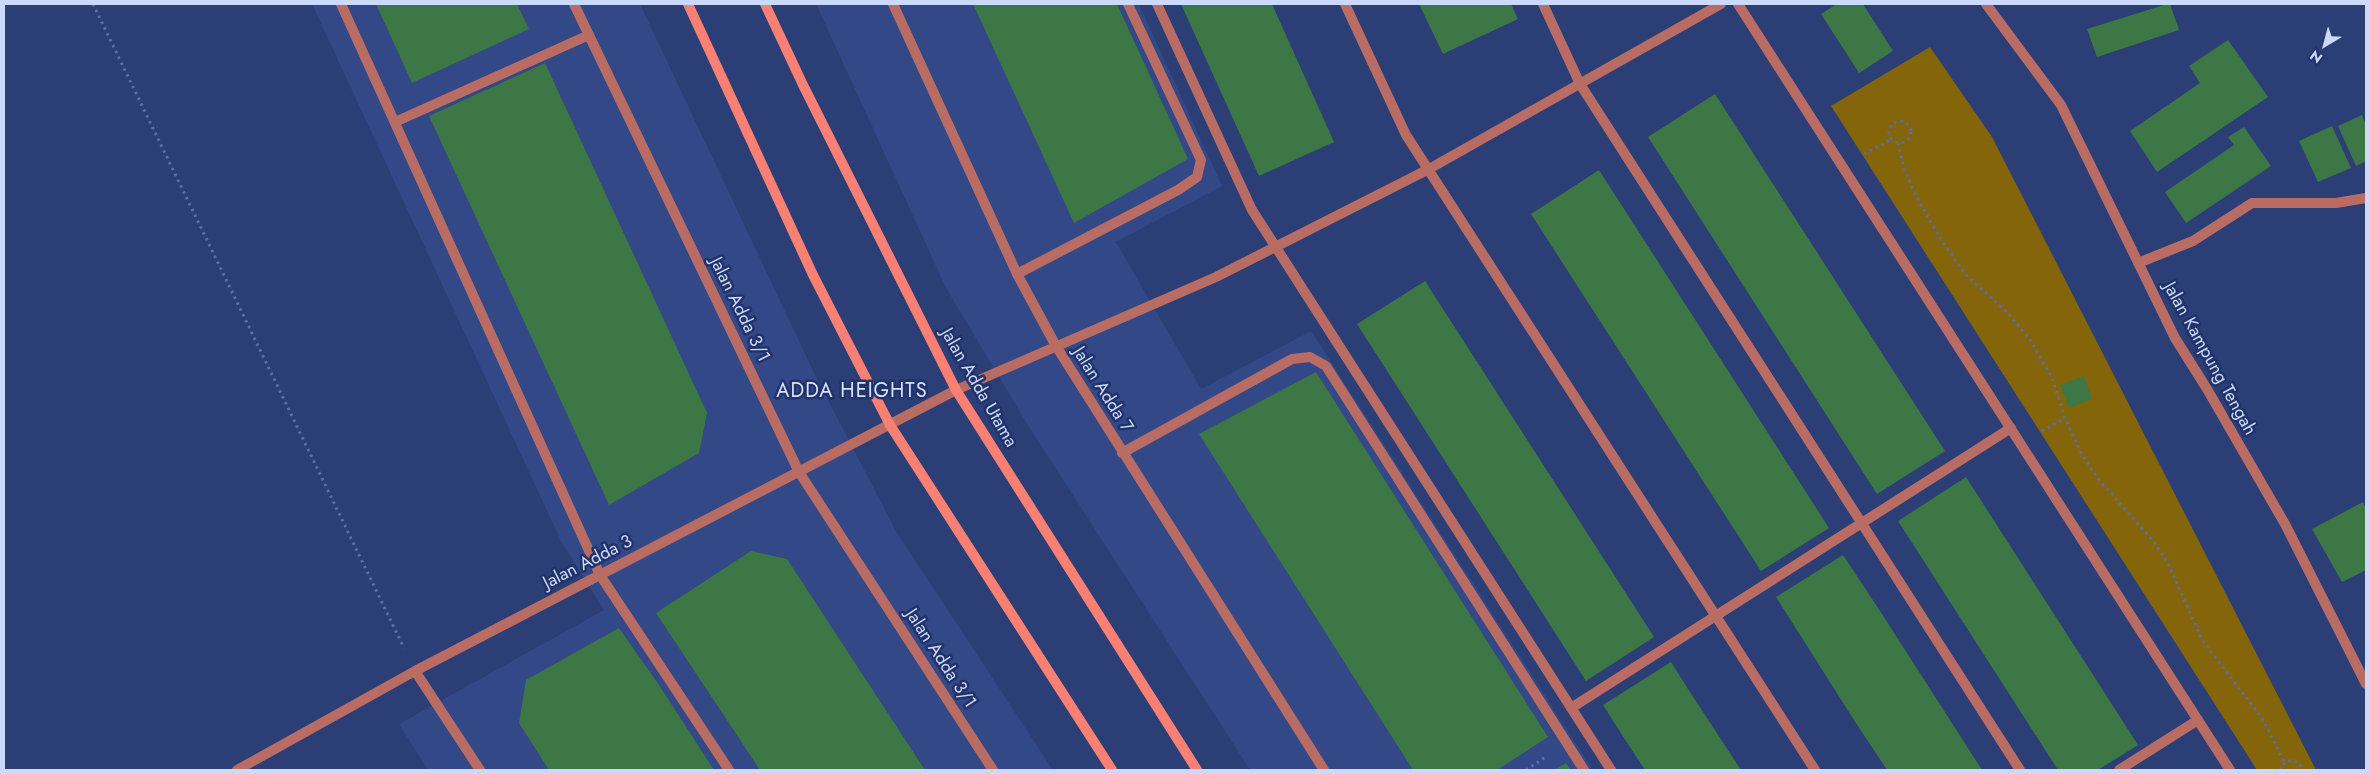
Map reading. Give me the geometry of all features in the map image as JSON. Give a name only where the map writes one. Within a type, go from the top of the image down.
[{"type":"main road","points":[[688,4],[813,275],[890,425],[1112,770]]},
{"type":"main road","name":"Jalan Adda Utama","points":[[765,4],[803,85],[956,390],[1197,770]]},
{"type":"street","points":[[341,4],[600,575],[729,770]]},
{"type":"street","name":"Jalan Adda 3/1","points":[[574,4],[799,472],[993,770]]},
{"type":"street","name":"Jalan Adda 7","points":[[893,4],[1018,274],[1056,346],[1324,770]]},
{"type":"street","points":[[1018,274],[1178,190],[1197,177],[1200,160],[1128,4]]},
{"type":"street","points":[[1157,4],[1252,210],[1611,770]]},
{"type":"street","points":[[1345,4],[1406,135],[1430,169],[1815,770]]},
{"type":"street","points":[[1542,4],[1580,84],[2020,770]]},
{"type":"street","name":"Jalan Adda 3","points":[[238,770],[415,671],[956,390],[1216,277],[1430,169],[1720,4]]},
{"type":"street","points":[[1738,4],[2230,770]]},
{"type":"street","name":"Jalan Kampung Tengah","points":[[1986,4],[2061,105],[2174,338],[2207,388],[2285,524],[2366,684]]},
{"type":"street","points":[[395,122],[589,35]]},
{"type":"street","points":[[2138,263],[2193,241],[2252,203],[2336,203],[2366,198]]},
{"type":"street","points":[[1122,453],[1292,359],[1310,357],[1326,366],[1584,770]]},
{"type":"street","points":[[1571,708],[2011,428]]},
{"type":"street","points":[[415,671],[480,770]]},
{"type":"street","points":[[2119,770],[2198,720]]},
{"type":"path","points":[[93,4],[415,671]]},
{"type":"path","points":[[1901,121],[1908,124],[1910,130],[1909,136],[1904,142],[1898,143],[1889,134],[1890,126],[1894,122],[1901,121]]},
{"type":"path","points":[[1843,168],[1892,139]]},
{"type":"path","points":[[1898,143],[1903,165],[1913,188],[1940,238],[1965,274],[2008,313],[2031,341],[2052,378],[2065,418],[2081,452],[2105,487],[2154,542],[2168,563],[2202,640],[2262,718],[2285,763]]},
{"type":"path","points":[[2280,770],[2285,763],[2295,762],[2301,766],[2302,770]]},
{"type":"shaded area","points":[[312,4],[640,4],[816,377],[897,533],[1053,770],[428,770],[399,724],[604,610],[561,541]]},
{"type":"shaded area","points":[[816,4],[1139,4],[1222,186],[1116,242],[1201,389],[1311,331],[1593,770],[1250,770],[1029,427],[946,288]]},
{"type":"shaded area","points":[[1930,47],[1992,137],[2316,770],[2257,770],[1831,106]]},
{"type":"building","points":[[376,4],[517,4],[529,29],[412,83]]},
{"type":"building","points":[[973,4],[1117,4],[1188,159],[1074,223]]},
{"type":"building","points":[[1181,4],[1272,4],[1334,142],[1259,176]]},
{"type":"building","points":[[1419,4],[1511,4],[1518,19],[1443,54]]},
{"type":"building","points":[[1837,4],[1863,4],[1893,51],[1859,73],[1821,14]]},
{"type":"building","points":[[2170,4],[2179,30],[2097,57],[2087,29]]},
{"type":"building","points":[[2228,40],[2268,97],[2157,172],[2130,131],[2200,83],[2189,66]]},
{"type":"building","points":[[545,63],[707,413],[699,453],[609,505],[429,116]]},
{"type":"building","points":[[1715,94],[1945,451],[1877,494],[1648,137]]},
{"type":"building","points":[[2362,115],[2366,125],[2366,161],[2356,166],[2338,126]]},
{"type":"building","points":[[2332,126],[2351,168],[2318,182],[2299,141]]},
{"type":"building","points":[[2244,127],[2271,166],[2186,223],[2165,192],[2234,145],[2228,137]]},
{"type":"building","points":[[1599,170],[1829,528],[1761,571],[1531,214]]},
{"type":"building","points":[[1425,281],[1654,637],[1586,681],[1357,324]]},
{"type":"building","points":[[1316,372],[1548,737],[1497,770],[1413,770],[1199,434]]},
{"type":"building","points":[[2084,376],[2092,399],[2069,408],[2060,385]]},
{"type":"building","points":[[1966,477],[2138,745],[2098,770],[2058,770],[1898,521]]},
{"type":"building","points":[[2363,502],[2366,509],[2366,570],[2342,582],[2312,529]]},
{"type":"building","points":[[751,551],[787,559],[925,770],[760,770],[656,613]]},
{"type":"building","points":[[1843,555],[1982,770],[1887,770],[1852,717],[1776,597]]},
{"type":"building","points":[[619,628],[659,685],[714,770],[549,770],[519,723],[526,680]]},
{"type":"building","points":[[1671,662],[1741,770],[1645,770],[1622,735],[1603,705]]},
{"type":"building","points":[[1566,763],[1571,770],[1554,770]]},
{"type":"district","name":"ADDA HEIGHTS","points":[[852,392]]}]
